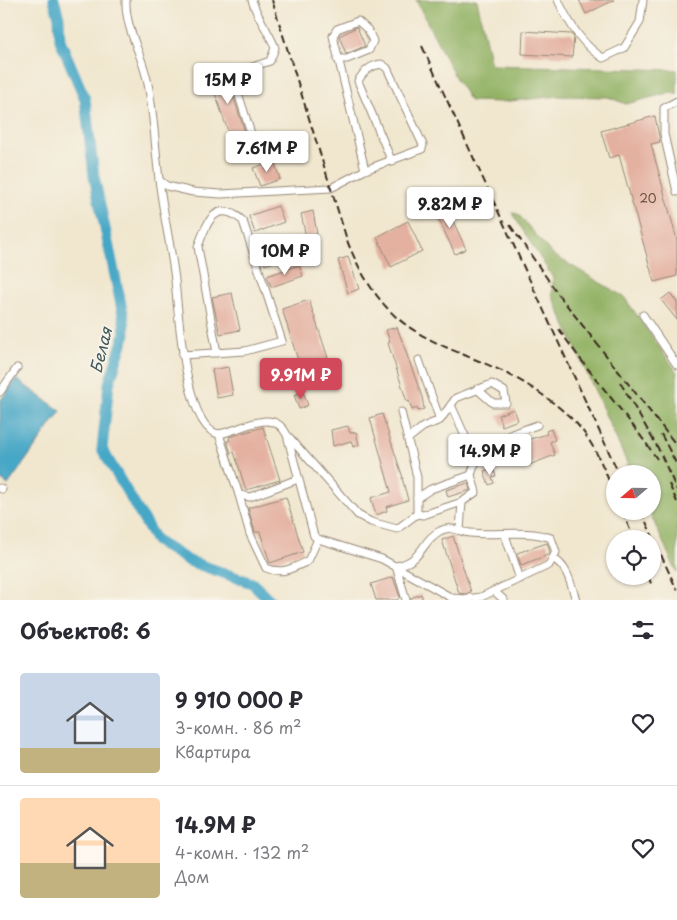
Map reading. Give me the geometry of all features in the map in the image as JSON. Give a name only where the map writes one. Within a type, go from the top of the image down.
[{"type":"lane","points":[[126,0],[128,24],[148,82],[159,180],[174,270],[182,355],[200,420],[208,431],[219,434],[270,420],[280,424],[287,435],[358,515],[397,530],[417,514],[423,515],[462,502],[476,492],[471,475],[475,463],[506,445],[512,434],[537,425]]},
{"type":"lane","points":[[252,0],[257,17],[264,25],[275,48],[274,55],[270,61],[232,74],[254,142]]},
{"type":"lane","points":[[558,0],[565,16],[590,49],[603,58],[624,48],[640,22],[643,0]]},
{"type":"lane","points":[[338,59],[347,59],[369,50],[372,41],[368,30],[358,21],[338,29],[333,36],[338,59],[365,170]]},
{"type":"lane","points":[[159,180],[167,186],[193,192],[292,191],[331,188],[365,170],[392,162],[422,149],[423,145],[387,68],[381,64],[374,65],[363,72],[358,81],[392,162]]},
{"type":"lane","points":[[677,101],[664,108],[664,126],[677,192]]},
{"type":"lane","points":[[182,355],[217,353],[245,351],[282,340],[242,221],[233,212],[219,211],[203,231],[198,247],[217,353]]},
{"type":"lane","points":[[643,315],[677,365]]},
{"type":"lane","points":[[419,360],[440,420]]},
{"type":"lane","points":[[0,392],[16,368]]},
{"type":"lane","points":[[409,438],[423,427],[440,420],[456,398],[476,389]]},
{"type":"lane","points":[[451,405],[465,436],[468,455],[475,463]]},
{"type":"lane","points":[[401,412],[409,438],[417,477],[417,514]]},
{"type":"lane","points":[[219,434],[250,534],[266,568],[275,572],[288,571],[308,561],[318,539]]},
{"type":"lane","points":[[287,435],[311,529],[318,539],[382,559],[452,598],[467,599],[481,597],[549,565],[554,559],[556,552],[551,538],[533,534],[484,535],[449,528],[440,531],[416,558],[396,566]]},
{"type":"lane","points":[[417,498],[431,489],[471,475]]},
{"type":"lane","points":[[239,495],[250,497],[298,479]]},
{"type":"lane","points":[[460,530],[462,502]]},
{"type":"lane","points":[[505,535],[520,579]]},
{"type":"lane","points":[[554,559],[560,563],[567,574],[576,600]]},
{"type":"lane","points":[[396,566],[406,600]]},
{"type":"lane","points":[[440,590],[444,600]]},
{"type":"lane","points":[[494,591],[504,600]]},
{"type":"green space","points":[[416,0],[477,0],[491,65],[677,70],[677,95],[672,92],[626,104],[608,97],[559,96],[500,102],[470,101],[455,77]]},
{"type":"green space","points":[[512,213],[518,214],[552,254],[624,297],[677,372],[677,573],[661,538],[661,530],[658,530],[653,520],[661,520],[661,465],[628,465],[552,295],[553,278]]},
{"type":"water","points":[[16,379],[61,411],[8,485],[0,479],[0,401]]},
{"type":"building","points":[[579,0],[614,0],[586,14]]},
{"type":"building","points":[[357,27],[365,46],[346,54],[339,36]]},
{"type":"building","points":[[523,31],[571,34],[574,37],[572,57],[522,54]]},
{"type":"building","points":[[225,71],[246,135],[231,140],[209,76]]},
{"type":"building","points":[[655,116],[660,142],[651,144],[677,240],[677,276],[654,282],[619,155],[609,158],[601,131]]},
{"type":"building","points":[[274,161],[280,179],[260,186],[253,168]]},
{"type":"building","points":[[445,204],[466,249],[455,254],[434,209]]},
{"type":"building","points":[[278,206],[284,222],[255,233],[249,216]]},
{"type":"building","points":[[313,211],[317,234],[306,237],[301,214]]},
{"type":"building","points":[[408,221],[422,251],[391,267],[377,237]]},
{"type":"building","points":[[289,240],[295,255],[265,265],[259,250]]},
{"type":"building","points":[[348,257],[359,289],[348,293],[338,260]]},
{"type":"building","points":[[299,265],[303,276],[271,287],[267,276]]},
{"type":"building","points":[[232,293],[240,330],[220,334],[212,297]]},
{"type":"building","points":[[670,293],[677,302],[677,320],[661,300]]},
{"type":"building","points":[[309,300],[330,364],[302,373],[282,309]]},
{"type":"building","points":[[397,327],[422,397],[424,409],[418,411],[417,408],[412,410],[409,401],[407,402],[388,343],[390,342],[386,330]]},
{"type":"building","points":[[228,367],[233,395],[217,398],[212,370]]},
{"type":"building","points":[[303,392],[308,405],[299,409],[294,395]]},
{"type":"building","points":[[514,409],[518,420],[502,426],[498,415]]},
{"type":"building","points":[[382,414],[403,478],[408,500],[386,507],[387,511],[376,515],[371,498],[391,492],[370,418]]},
{"type":"building","points":[[348,426],[350,433],[356,432],[359,445],[353,447],[351,441],[333,446],[331,430]]},
{"type":"building","points":[[263,427],[280,480],[246,490],[234,452],[231,453],[227,441],[230,440],[229,437]]},
{"type":"building","points":[[551,429],[555,440],[550,442],[555,455],[529,465],[520,442],[547,434],[546,431]]},
{"type":"building","points":[[493,468],[496,476],[492,477],[494,483],[489,485],[484,471]]},
{"type":"building","points":[[468,483],[470,490],[448,497],[446,490]]},
{"type":"building","points":[[286,497],[303,552],[270,563],[260,532],[255,532],[248,508]]},
{"type":"building","points":[[453,536],[471,592],[465,594],[459,593],[442,540]]},
{"type":"building","points":[[547,543],[550,552],[548,555],[521,565],[517,553]]},
{"type":"building","points":[[393,577],[400,597],[397,600],[376,600],[371,584]]},
{"type":"building","points":[[421,594],[423,600],[411,600],[411,598]]},
{"type":"waterway","name":"Белая","points":[[54,0],[59,17],[60,40],[85,99],[94,176],[124,319],[125,334],[109,384],[102,449],[156,541],[189,561],[252,583],[270,600]]},
{"type":"railway","points":[[272,0],[348,243],[373,291],[395,316],[417,332],[514,377],[545,396],[579,427],[592,445],[606,474]]},
{"type":"railway","points":[[422,46],[615,465]]},
{"type":"railway","points":[[510,225],[558,294],[677,446]]},
{"type":"railway","points":[[559,329],[657,459]]},
{"type":"railway","points":[[620,382],[658,448],[677,490]]},
{"type":"railway","points":[[661,434],[677,465]]},
{"type":"railway","points":[[669,484],[677,502]]},
{"type":"railway","points":[[626,520],[630,530]]},
{"type":"railway","points":[[645,520],[677,590]]}]
